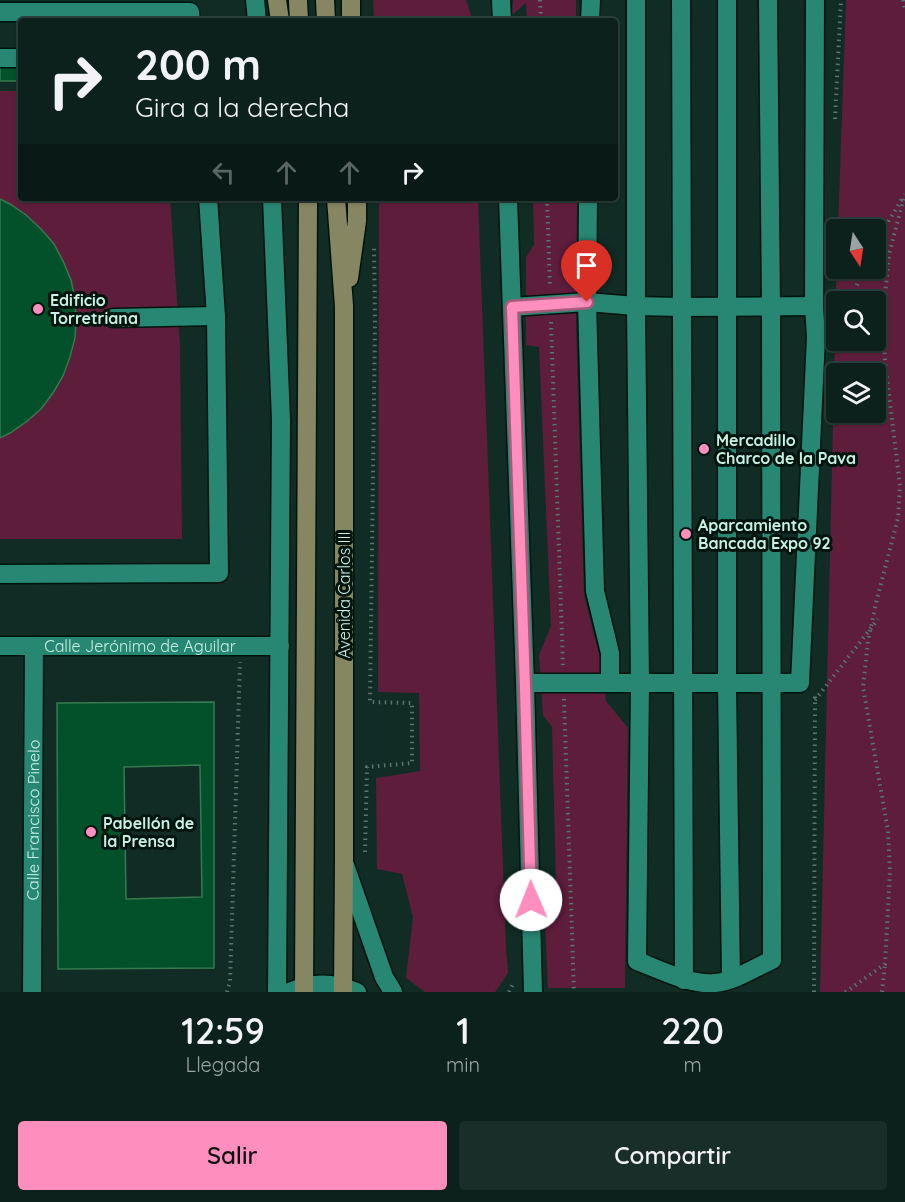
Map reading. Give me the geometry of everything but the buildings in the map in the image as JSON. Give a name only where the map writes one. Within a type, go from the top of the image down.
[{"type":"main road","points":[[277,0],[280,18]]},
{"type":"main road","points":[[298,0],[299,18]]},
{"type":"main road","points":[[325,0],[326,18]]},
{"type":"main road","points":[[351,0],[351,18]]},
{"type":"main road","name":"Avenida Carlos III","points":[[336,201],[344,306],[344,862],[347,990]]},
{"type":"main road","points":[[344,306],[357,221],[357,201]]},
{"type":"main road","points":[[299,990],[307,204]]},
{"type":"street","points":[[255,0],[257,18]]},
{"type":"street","points":[[501,0],[502,18]]},
{"type":"street","points":[[590,18],[591,0]]},
{"type":"street","points":[[636,0],[640,683],[637,961],[684,980],[713,984],[731,979],[772,960],[768,0]]},
{"type":"street","points":[[681,0],[684,980]]},
{"type":"street","points":[[727,0],[727,684],[731,979]]},
{"type":"street","points":[[525,683],[800,684],[816,337],[814,306],[815,0]]},
{"type":"street","points":[[0,12],[191,16]]},
{"type":"street","points":[[0,57],[18,58]]},
{"type":"street","points":[[0,574],[219,573],[216,316],[208,201]]},
{"type":"street","points":[[272,201],[281,420],[277,992]]},
{"type":"street","points":[[508,201],[533,992]]},
{"type":"street","points":[[588,201],[587,302],[595,591],[610,653],[610,683]]},
{"type":"street","points":[[512,307],[587,302],[636,306],[726,308],[814,306]]},
{"type":"street","points":[[113,318],[216,316]]},
{"type":"street","name":"Calle Jerónimo de Aguilar","points":[[0,646],[280,646]]},
{"type":"street","name":"Calle Francisco Pinelo","points":[[32,992],[34,646]]},
{"type":"street","points":[[344,862],[384,977],[393,992]]},
{"type":"street","points":[[299,990],[322,984],[347,990]]},
{"type":"path","points":[[540,0],[541,18]]},
{"type":"path","points":[[903,0],[905,10]]},
{"type":"path","points":[[886,226],[905,195]]},
{"type":"path","points":[[882,992],[890,884],[888,831],[863,687],[871,628],[898,518],[900,486],[886,370],[883,317],[889,254],[905,195]]},
{"type":"path","points":[[546,201],[574,992]]},
{"type":"path","points":[[365,855],[367,767],[412,763],[412,703],[370,702],[374,243]]},
{"type":"path","points":[[812,703],[878,619]]},
{"type":"path","points":[[227,992],[230,982],[240,646]]},
{"type":"path","points":[[845,992],[885,964]]},
{"type":"shaded area","points":[[373,0],[466,0],[471,15],[471,18],[374,18]]},
{"type":"shaded area","points":[[513,0],[576,0],[576,18],[527,18],[526,3],[512,15]]},
{"type":"shaded area","points":[[846,0],[905,0],[905,992],[820,992],[833,423],[886,423],[886,363],[834,363],[835,351],[886,351],[886,291],[836,291],[836,279],[886,279],[886,219],[838,219]]},
{"type":"shaded area","points":[[0,91],[18,91],[18,201],[170,201],[180,345],[182,539],[0,539],[0,438],[35,413],[53,394],[67,368],[75,340],[76,312],[72,284],[61,258],[46,235],[25,215],[0,199]]},
{"type":"shaded area","points":[[379,201],[478,201],[508,973],[495,992],[425,992],[406,978],[413,917],[402,874],[377,869],[376,778],[420,771],[419,693],[378,692]]},
{"type":"shaded area","points":[[533,201],[577,201],[576,322],[584,595],[600,658],[606,701],[628,728],[625,988],[548,988],[544,903],[556,883],[552,727],[543,715],[539,655],[551,626],[539,347],[526,345],[526,257],[534,245]]},
{"type":"place","name":"Edificio Torretriana","points":[[38,309]]},
{"type":"place","name":"Mercadillo Charco de la Pava","points":[[704,449]]},
{"type":"place","name":"Aparcamiento Bancada Expo 92","points":[[686,534]]},
{"type":"place","name":"Pabellón de la Prensa","points":[[91,832]]},
{"type":"route","points":[[531,900],[512,307],[587,302]]}]
